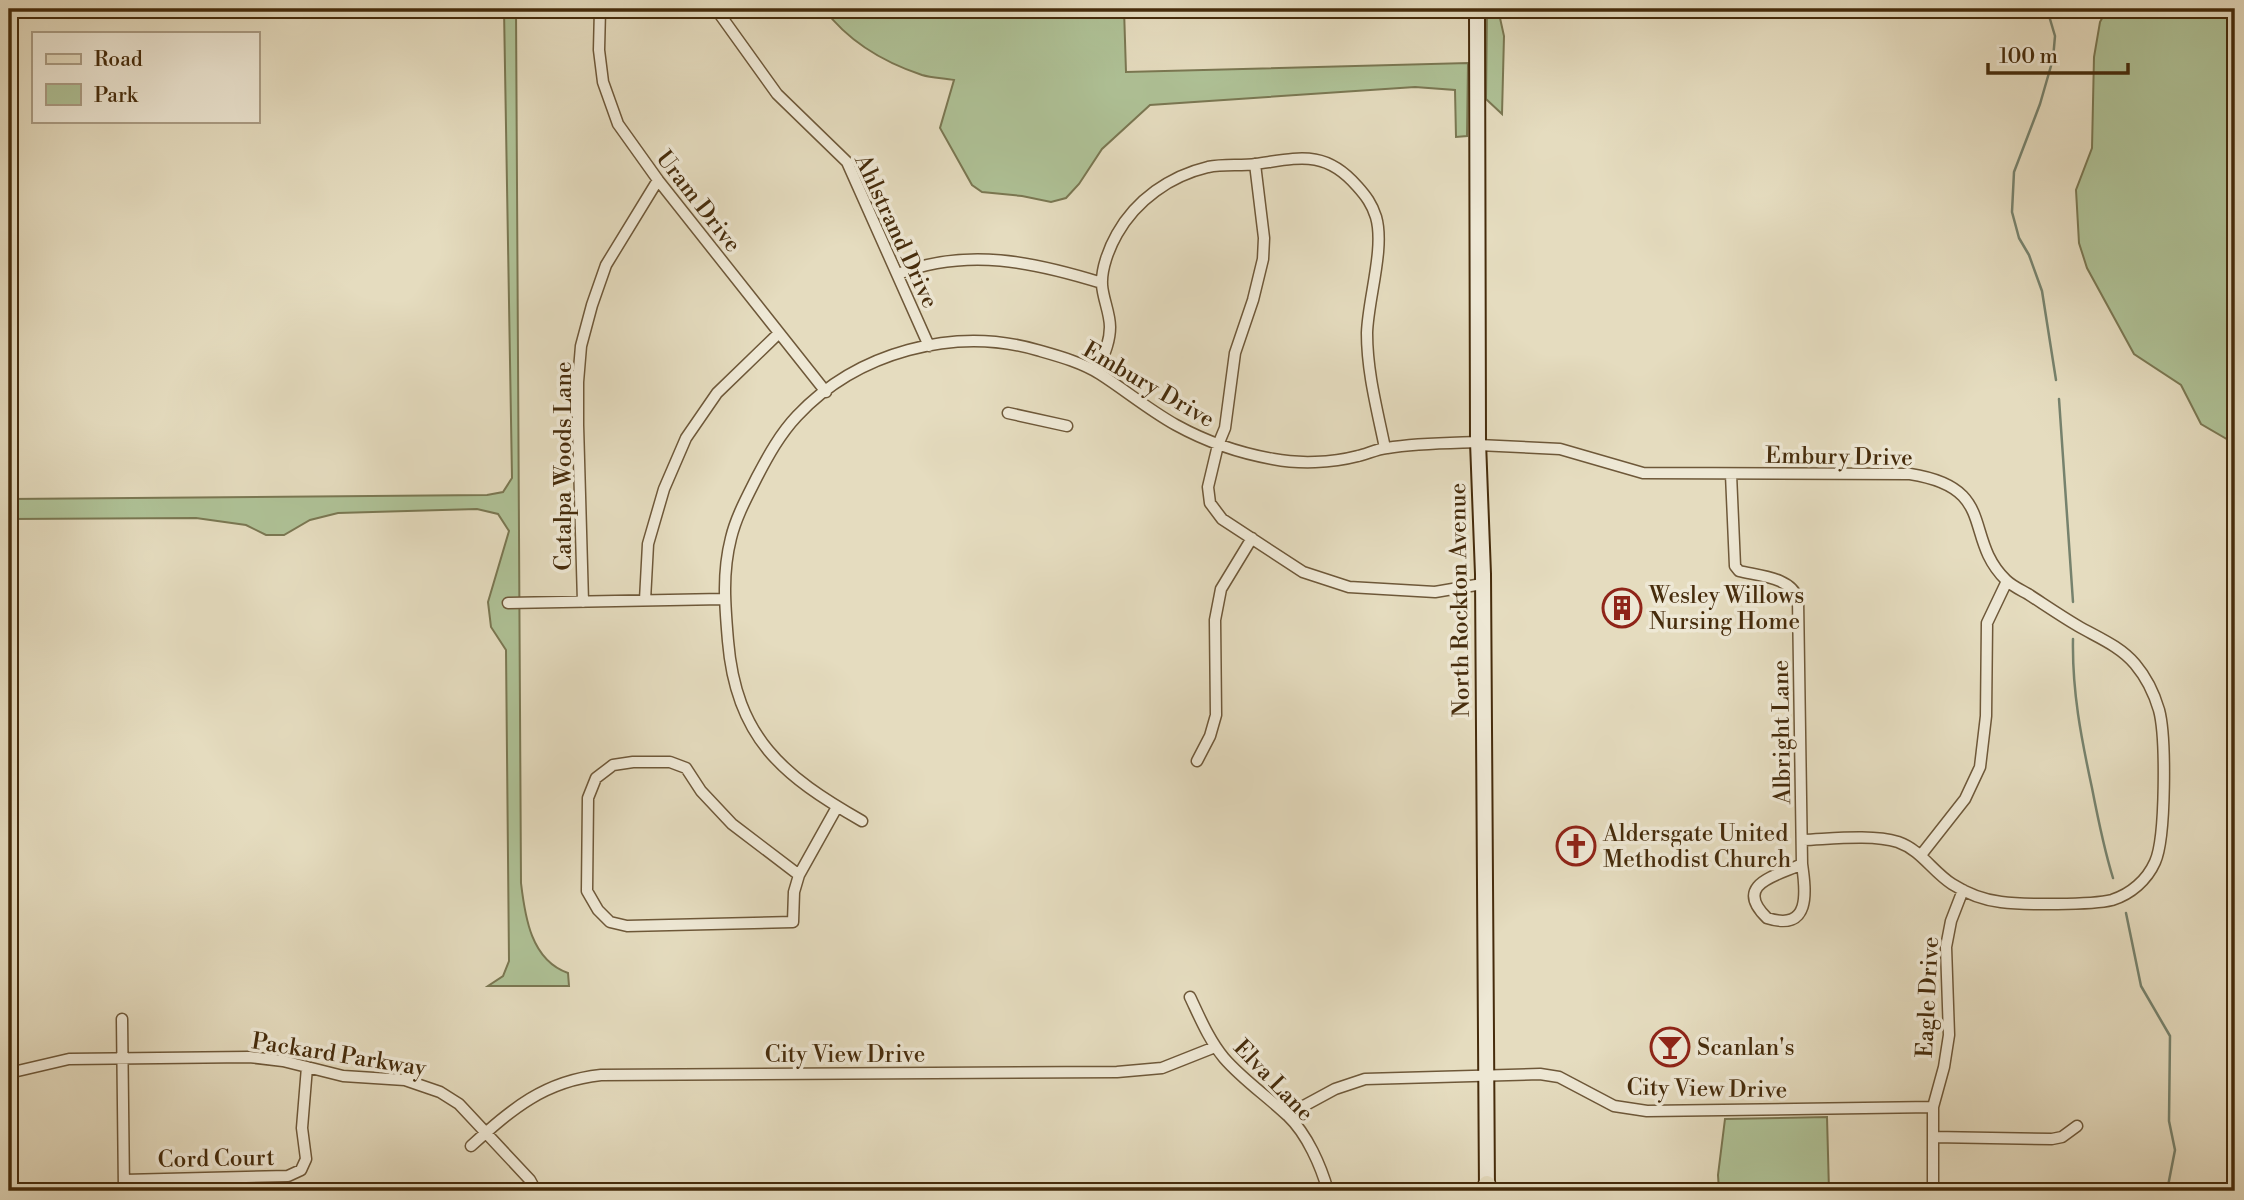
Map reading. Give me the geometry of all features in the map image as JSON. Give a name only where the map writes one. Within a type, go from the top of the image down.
[{"type":"street","name":"Uram Drive","points":[[600,9],[603,82],[618,124],[658,180],[826,392]]},
{"type":"street","name":"Ahlstrand Drive","points":[[716,9],[777,94],[847,162],[929,346]]},
{"type":"street","name":"North Rockton Avenue","points":[[1477,9],[1478,444],[1488,1077],[1486,1190]]},
{"type":"street","points":[[1097,372],[1108,345],[1110,325],[1102,283],[1108,253],[1117,233],[1144,198],[1179,177],[1208,167],[1255,164],[1297,157],[1313,158],[1336,165],[1370,201],[1380,237],[1367,330],[1368,370],[1385,448]]},
{"type":"street","points":[[1255,164],[1265,238],[1263,259],[1253,300],[1235,353],[1224,428],[1208,487],[1210,503],[1222,519],[1303,572],[1349,587],[1435,592],[1482,584]]},
{"type":"street","name":"Catalpa Woods Lane","points":[[583,602],[578,425],[581,346],[606,265],[658,180]]},
{"type":"street","points":[[898,274],[920,265],[974,259],[1018,261],[1102,283]]},
{"type":"street","points":[[645,600],[648,544],[664,489],[686,438],[717,393],[779,332]]},
{"type":"street","name":"Embury Drive","points":[[862,821],[787,772],[768,752],[745,718],[733,682],[723,599],[730,539],[748,493],[781,436],[798,415],[844,378],[876,361],[914,348],[958,342],[1006,343],[1070,360],[1097,372],[1176,425],[1218,445],[1274,460],[1317,462],[1355,457],[1385,448],[1478,444],[1560,449],[1643,473],[1910,474],[1941,482],[1956,490],[1976,514],[1993,562],[2007,581],[2125,653],[2151,688],[2162,726],[2162,837],[2155,863],[2147,876],[2127,893],[2112,900],[2096,902],[2002,902],[1963,890]]},
{"type":"street","points":[[1008,413],[1067,426]]},
{"type":"street","name":"Albright Lane","points":[[1731,474],[1735,566],[1739,571],[1785,582],[1798,599],[1802,864],[1805,901],[1802,910],[1787,921],[1778,922],[1767,918],[1758,906],[1755,896],[1758,887],[1764,879],[1802,864]]},
{"type":"street","points":[[1197,761],[1210,736],[1216,715],[1215,620],[1221,589],[1252,538]]},
{"type":"street","points":[[1920,855],[1965,799],[1980,767],[1986,716],[1987,623],[2007,581]]},
{"type":"street","points":[[508,603],[723,599]]},
{"type":"street","points":[[799,875],[732,824],[701,791],[685,768],[670,762],[633,762],[613,765],[596,778],[588,798],[587,891],[598,910],[610,922],[627,926],[793,922],[794,892],[799,875],[837,807]]},
{"type":"street","points":[[1803,840],[1880,839],[1901,844],[1920,855],[1937,872],[1963,890]]},
{"type":"street","name":"Eagle Drive","points":[[1933,1191],[1933,1107],[1949,1035],[1946,947],[1948,931],[1963,890]]},
{"type":"street","name":"Elva Lane","points":[[1190,997],[1215,1047],[1245,1080],[1295,1124],[1314,1157],[1328,1191]]},
{"type":"street","points":[[122,1019],[124,1191]]},
{"type":"street","name":"City View Drive","points":[[471,1146],[514,1107],[541,1091],[583,1077],[1117,1072],[1161,1068],[1215,1047]]},
{"type":"street","name":"Packard Parkway","points":[[9,1073],[69,1059],[249,1057],[343,1076],[405,1080],[440,1092],[459,1104],[530,1180],[536,1191]]},
{"type":"street","name":"Cord Court","points":[[124,1180],[288,1176],[297,1173],[306,1159],[302,1128],[307,1067]]},
{"type":"street","name":"City View Drive","points":[[1287,1115],[1335,1089],[1366,1079],[1540,1074],[1559,1077],[1614,1106],[1647,1111],[1933,1107]]},
{"type":"street","points":[[1933,1137],[2052,1139],[2062,1137],[2077,1126]]},
{"type":"green space","points":[[504,9],[516,9],[521,883],[532,936],[546,958],[568,973],[569,986],[488,986],[503,976],[509,961],[506,650],[491,627],[488,602],[509,531],[498,514],[477,509],[338,513],[310,520],[284,535],[266,535],[246,525],[196,518],[9,519],[9,499],[487,495],[503,492],[512,478]]},
{"type":"green space","points":[[824,9],[1124,9],[1126,72],[1468,63],[1467,136],[1456,137],[1455,90],[1415,87],[1150,105],[1102,149],[1079,184],[1066,198],[1051,202],[982,192],[972,185],[940,128],[954,80],[922,75],[880,57],[855,41]]},
{"type":"green space","points":[[1487,9],[1503,9],[1500,18],[1504,36],[1502,114],[1486,99]]},
{"type":"green space","points":[[2107,9],[2235,9],[2235,448],[2230,441],[2201,424],[2181,385],[2134,354],[2087,268],[2079,243],[2076,190],[2092,148],[2094,57],[2100,22]]},
{"type":"green space","points":[[1827,1117],[1829,1191],[1719,1191],[1718,1175],[1725,1119]]},
{"type":"waterway","points":[[2047,9],[2055,36],[2053,59],[2040,104],[2014,172],[2012,212],[2019,238],[2029,255],[2042,291],[2056,380]]},
{"type":"waterway","points":[[2059,399],[2073,602]]},
{"type":"waterway","points":[[2073,639],[2074,677],[2081,732],[2101,834],[2113,878]]},
{"type":"waterway","points":[[2126,913],[2141,986],[2170,1036],[2169,1121],[2175,1150],[2167,1191]]},
{"type":"place","name":"Wesley Willows Nursing Home","points":[[1622,608]]},
{"type":"place","name":"Aldersgate United Methodist Church","points":[[1576,846]]},
{"type":"place","name":"Scanlan's","points":[[1670,1047]]}]
